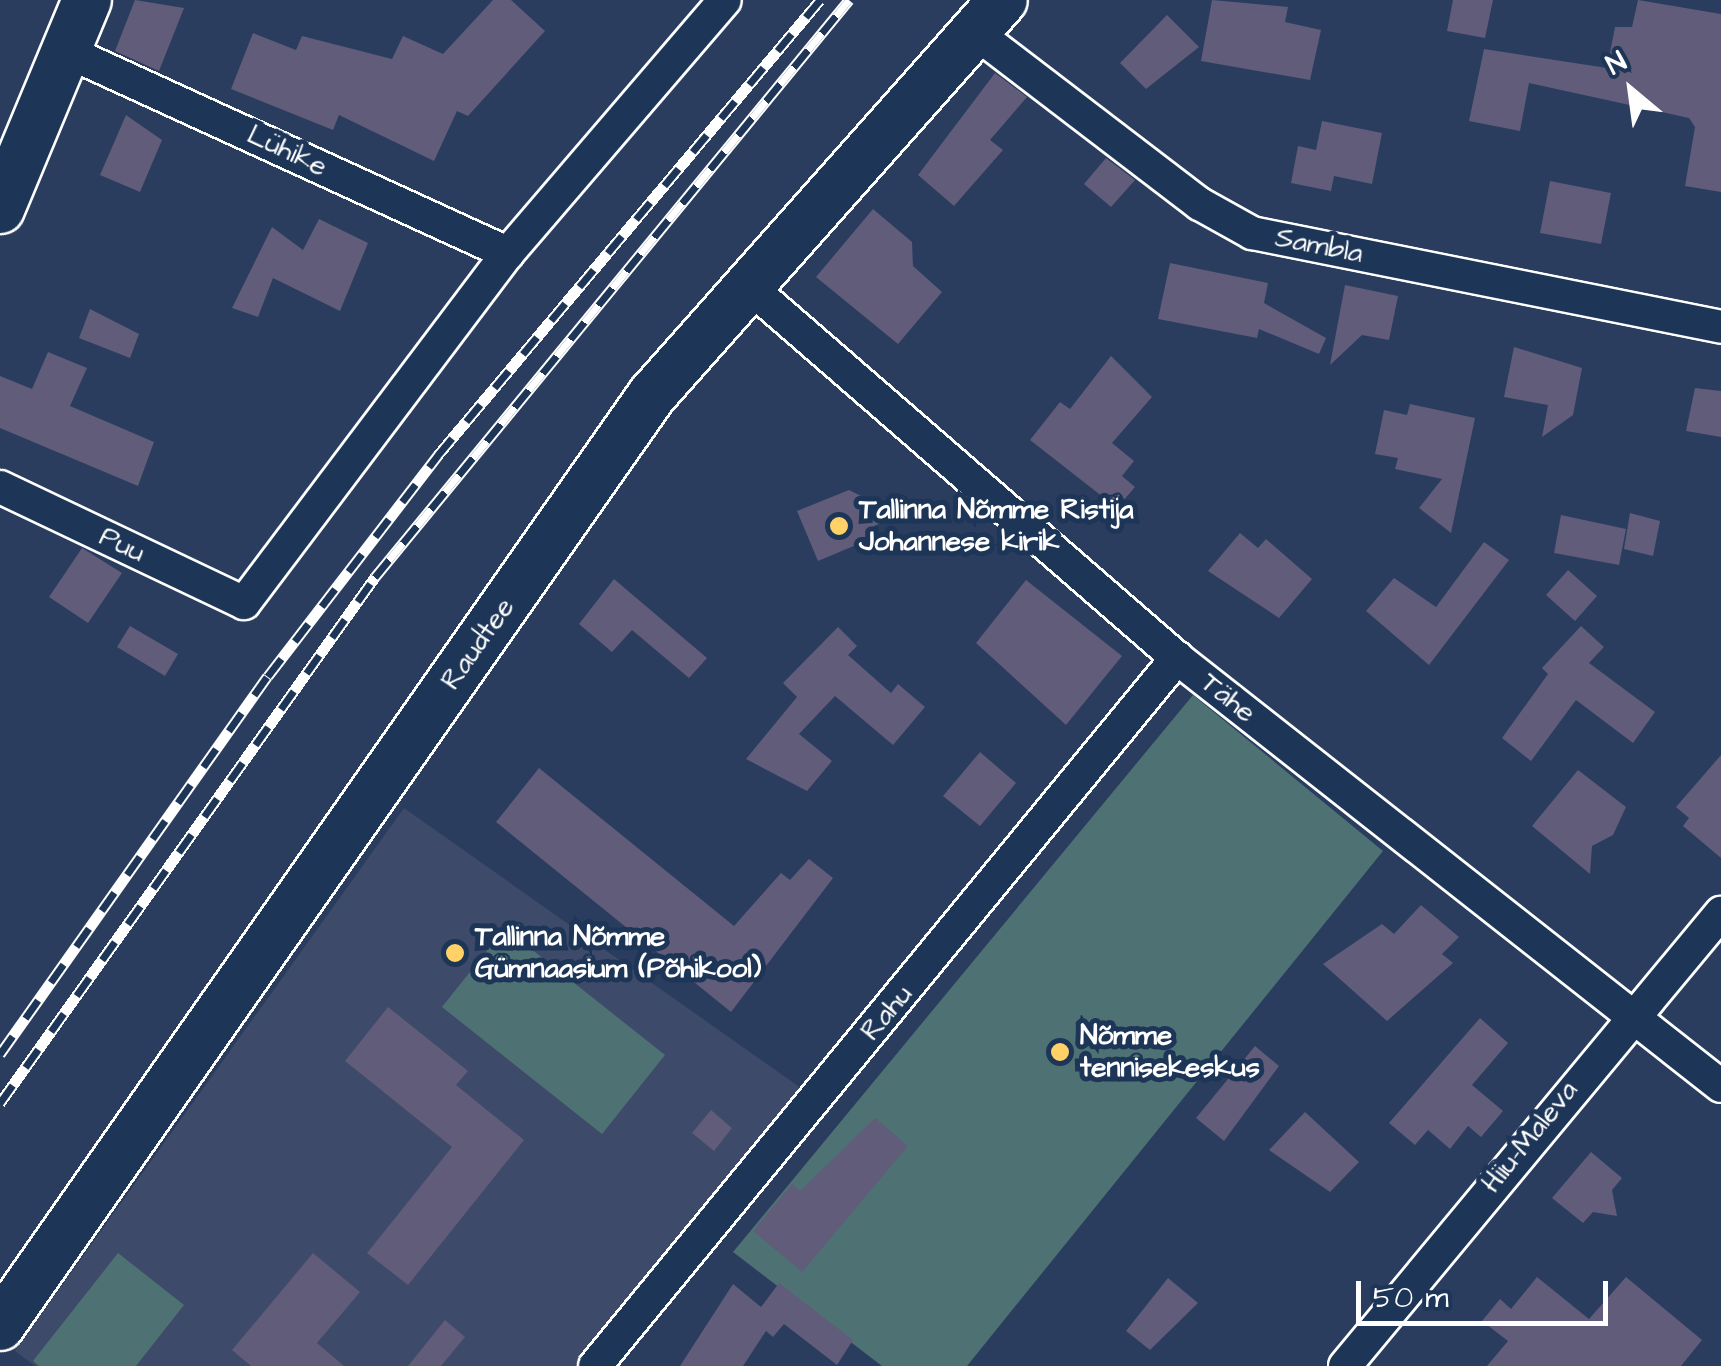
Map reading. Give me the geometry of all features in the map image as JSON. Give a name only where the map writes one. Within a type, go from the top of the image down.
[{"type":"street","points":[[0,209],[87,0]]},
{"type":"street","points":[[508,253],[725,0]]},
{"type":"street","name":"Raudtee","points":[[0,1326],[652,395],[752,289],[990,16]]},
{"type":"street","name":"Sambla","points":[[990,16],[1200,204],[1252,233],[1721,327]]},
{"type":"street","name":"Lühike","points":[[66,50],[508,253]]},
{"type":"street","name":"Puu","points":[[0,486],[244,603],[508,253]]},
{"type":"street","name":"Tähe","points":[[752,289],[1177,658],[1721,1086]]},
{"type":"street","name":"Rahu","points":[[595,1366],[1177,658]]},
{"type":"street","name":"Hiiu-Maleva","points":[[1345,1366],[1630,1014],[1721,913]]},
{"type":"shaded area","name":"Tallinna Nõmme Gümnaasium (Põhikool)","points":[[404,808],[815,1098],[595,1366],[35,1366],[15,1351]]},
{"type":"green space","name":"Nõmme tennisekeskus","points":[[1193,695],[1383,851],[967,1366],[882,1366],[733,1252]]},
{"type":"green space","points":[[505,928],[665,1055],[602,1134],[442,1007]]},
{"type":"green space","points":[[118,1253],[184,1305],[136,1366],[39,1366],[33,1361]]},
{"type":"building","points":[[135,0],[184,8],[159,71],[115,51]]},
{"type":"building","points":[[493,0],[511,0],[545,31],[468,116],[457,111],[434,161],[339,115],[333,130],[231,89],[253,33],[296,50],[302,36],[392,59],[403,36],[443,54]]},
{"type":"building","points":[[1212,0],[1288,7],[1285,22],[1321,30],[1310,80],[1201,61]]},
{"type":"building","points":[[1453,0],[1493,0],[1485,38],[1447,31]]},
{"type":"building","points":[[1638,0],[1721,14],[1721,192],[1685,186],[1695,127],[1689,118],[1529,83],[1520,131],[1469,121],[1484,49],[1607,68],[1615,27],[1632,27]]},
{"type":"building","points":[[1167,15],[1199,47],[1146,89],[1120,63]]},
{"type":"building","points":[[995,73],[1027,97],[990,140],[1003,150],[954,206],[918,175]]},
{"type":"building","points":[[126,115],[162,140],[140,192],[100,175]]},
{"type":"building","points":[[1322,121],[1382,133],[1372,184],[1334,176],[1331,191],[1291,183],[1298,146],[1316,150]]},
{"type":"building","points":[[1106,158],[1135,180],[1111,207],[1084,184]]},
{"type":"building","points":[[1550,181],[1611,193],[1601,244],[1540,233]]},
{"type":"building","points":[[873,209],[912,242],[913,266],[942,292],[898,344],[816,277]]},
{"type":"building","points":[[319,219],[368,243],[340,311],[273,278],[258,317],[232,308],[272,227],[303,250]]},
{"type":"building","points":[[1170,263],[1268,283],[1264,303],[1326,338],[1319,354],[1259,329],[1257,338],[1158,319]]},
{"type":"building","points":[[1345,285],[1398,296],[1389,340],[1362,335],[1330,365]]},
{"type":"building","points":[[90,309],[139,334],[130,358],[79,338]]},
{"type":"building","points":[[1514,347],[1582,368],[1573,415],[1542,437],[1548,405],[1504,397]]},
{"type":"building","points":[[48,352],[87,368],[70,406],[154,442],[138,486],[0,428],[0,376],[32,389]]},
{"type":"building","points":[[1111,356],[1152,397],[1112,443],[1134,461],[1122,476],[1135,487],[1117,508],[1030,440],[1060,402],[1070,409]]},
{"type":"building","points":[[1695,388],[1721,391],[1721,437],[1686,431]]},
{"type":"building","points":[[1410,404],[1475,418],[1451,533],[1419,508],[1442,479],[1395,469],[1398,458],[1375,454],[1384,410],[1407,415]]},
{"type":"building","name":"Tallinna Nõmme Ristija Johannese kirik","points":[[849,490],[879,505],[880,523],[865,531],[868,540],[818,561],[797,511]]},
{"type":"building","points":[[1630,513],[1660,521],[1653,556],[1624,549]]},
{"type":"building","points":[[1561,515],[1626,529],[1619,565],[1554,553]]},
{"type":"building","points":[[1240,533],[1258,548],[1266,539],[1312,579],[1279,618],[1208,571]]},
{"type":"building","points":[[1484,542],[1509,560],[1429,665],[1366,611],[1394,578],[1436,607]]},
{"type":"building","points":[[82,548],[122,573],[88,623],[49,597]]},
{"type":"building","points":[[1568,570],[1597,596],[1575,621],[1546,595]]},
{"type":"building","points":[[614,579],[707,658],[689,678],[632,630],[612,652],[579,624]]},
{"type":"building","points":[[1026,580],[1122,656],[1066,725],[976,643]]},
{"type":"building","points":[[130,626],[178,654],[165,676],[117,647]]},
{"type":"building","points":[[1581,626],[1604,647],[1589,663],[1655,712],[1633,743],[1576,700],[1531,761],[1502,738],[1548,674],[1542,668]]},
{"type":"building","points":[[838,627],[857,646],[848,655],[891,693],[898,684],[925,707],[893,745],[835,696],[799,734],[832,761],[807,791],[746,759],[797,697],[783,683]]},
{"type":"building","points":[[980,752],[1016,783],[980,826],[943,796]]},
{"type":"building","points":[[1721,755],[1721,858],[1683,826],[1689,818],[1676,807]]},
{"type":"building","points":[[539,768],[734,926],[781,873],[790,880],[809,859],[833,878],[731,1012],[496,822]]},
{"type":"building","points":[[1578,770],[1626,807],[1613,835],[1592,846],[1590,874],[1532,826]]},
{"type":"building","points":[[1421,905],[1459,937],[1442,954],[1453,963],[1387,1021],[1323,964],[1382,924],[1394,934]]},
{"type":"building","points":[[388,1007],[468,1071],[456,1085],[524,1140],[408,1285],[367,1253],[452,1147],[345,1061]]},
{"type":"building","points":[[1480,1018],[1508,1043],[1472,1085],[1503,1111],[1481,1137],[1468,1126],[1450,1149],[1428,1130],[1415,1145],[1389,1123]]},
{"type":"building","points":[[1255,1046],[1279,1066],[1224,1141],[1196,1118]]},
{"type":"building","points":[[711,1110],[732,1128],[714,1151],[692,1133]]},
{"type":"building","points":[[1305,1112],[1359,1162],[1330,1192],[1269,1150]]},
{"type":"building","points":[[875,1118],[908,1146],[802,1272],[753,1231],[792,1184],[800,1191]]},
{"type":"building","points":[[1591,1152],[1622,1178],[1612,1190],[1617,1216],[1593,1212],[1583,1223],[1552,1198]]},
{"type":"building","points":[[313,1253],[360,1292],[317,1343],[344,1366],[251,1366],[232,1350]]},
{"type":"building","points":[[1537,1277],[1589,1319],[1626,1277],[1702,1340],[1681,1366],[1487,1366],[1508,1341],[1482,1321],[1500,1299],[1511,1309]]},
{"type":"building","points":[[1168,1278],[1198,1303],[1150,1350],[1126,1331]]},
{"type":"building","points":[[779,1283],[853,1340],[837,1365],[784,1324],[773,1337],[766,1331],[743,1366],[680,1366],[733,1284],[761,1307]]},
{"type":"building","points":[[445,1320],[465,1337],[441,1366],[408,1366]]},
{"type":"railway","points":[[0,1054],[268,676],[438,455],[820,0]]},
{"type":"railway","points":[[0,1103],[375,577],[849,0]]},
{"type":"place","name":"Tallinna Nõmme Ristija Johannese kirik","points":[[839,526]]},
{"type":"place","name":"Tallinna Nõmme Gümnaasium (Põhikool)","points":[[455,953]]},
{"type":"place","name":"Nõmme tennisekeskus","points":[[1060,1052]]}]
